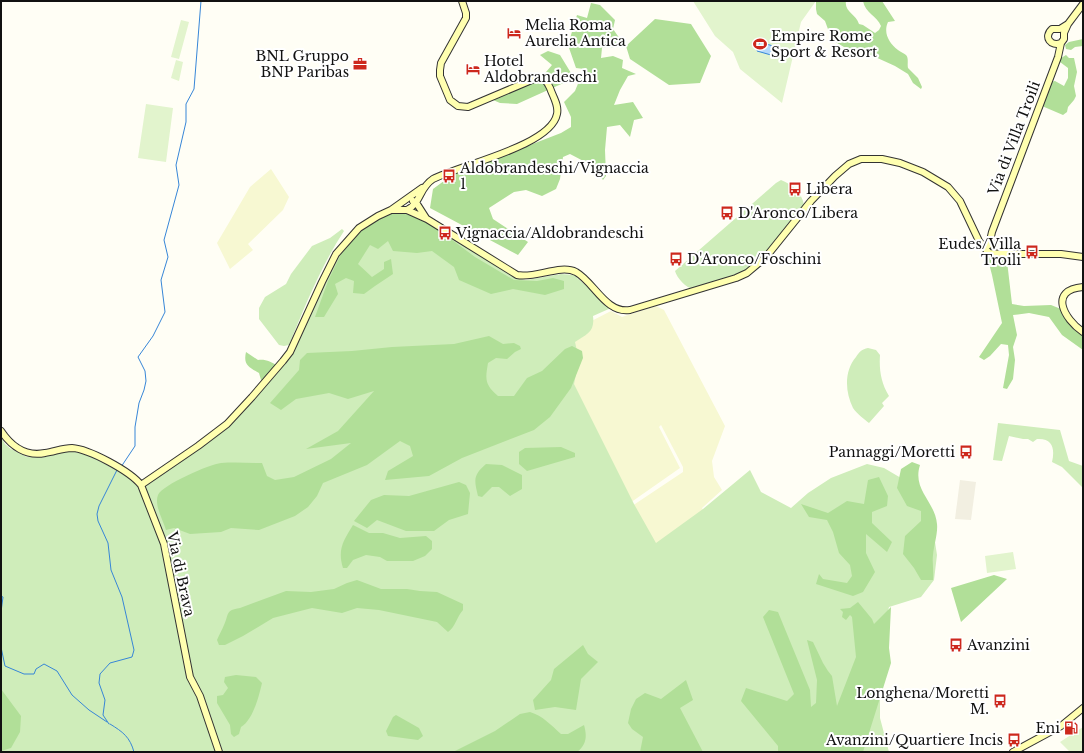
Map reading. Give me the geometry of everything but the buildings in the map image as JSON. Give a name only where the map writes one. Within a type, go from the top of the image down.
[{"type":"street","points":[[141,485],[227,424],[283,361],[290,352],[336,254],[359,228],[391,210],[435,178],[492,158],[530,141],[550,128],[556,120],[558,106],[548,84],[539,78],[468,107],[458,106],[452,102],[440,76],[440,68],[466,18],[462,1]]},
{"type":"street","name":"Via di Villa Troili","points":[[1062,31],[1083,4]]},
{"type":"street","name":"Via di Villa Troili","points":[[1058,52],[1054,44],[1049,41],[1048,35],[1052,29],[1062,31]]},
{"type":"street","name":"Via di Villa Troili","points":[[986,245],[1058,57],[1061,43],[1064,39],[1062,31]]},
{"type":"street","points":[[1054,44],[1061,43]]},
{"type":"street","points":[[391,210],[408,210],[427,219],[514,274],[527,276],[562,270],[571,270],[579,274],[614,307],[626,311],[716,285],[747,273],[766,257],[808,205],[835,176],[849,164],[861,159],[877,159],[900,163],[923,172],[942,184],[953,192],[960,201],[977,235],[997,254],[1061,254],[1083,257]]},
{"type":"street","points":[[408,210],[417,204],[420,194],[426,185]]},
{"type":"street","points":[[406,200],[412,200],[417,204],[427,219]]},
{"type":"street","points":[[406,200],[405,206],[408,210]]},
{"type":"street","points":[[977,235],[986,237],[992,232]]},
{"type":"street","points":[[1083,287],[1068,290],[1064,295],[1062,302],[1069,319],[1083,332]]},
{"type":"street","name":"Via di Brava","points":[[1,431],[14,445],[26,452],[44,454],[67,448],[79,449],[90,453],[119,468],[134,478],[141,485],[164,544],[190,677],[200,696],[219,752]]},
{"type":"street","points":[[1013,752],[1061,726],[1083,708]]},
{"type":"green space","name":"Empire Rome Sport & Resort","points":[[693,1],[816,1],[801,22],[782,103],[740,69],[733,52],[715,36]]},
{"type":"green space","points":[[816,1],[846,1],[848,10],[859,24],[875,33],[881,26],[866,9],[863,1],[882,1],[895,21],[888,22],[886,30],[888,38],[899,51],[907,56],[908,68],[918,78],[922,87],[921,89],[913,83],[908,74],[895,66],[873,56],[844,47],[832,40],[825,21],[817,14]]},
{"type":"green space","points":[[591,3],[600,5],[615,20],[613,29],[620,39],[619,47],[602,48],[601,58],[613,56],[623,60],[622,68],[636,74],[628,76],[614,105],[633,102],[643,118],[634,120],[630,137],[620,125],[607,127],[605,150],[606,176],[603,180],[591,165],[570,154],[563,157],[560,179],[556,189],[542,196],[526,190],[514,192],[489,208],[493,219],[528,242],[518,255],[430,208],[433,189],[452,175],[561,133],[571,127],[571,117],[564,102],[575,91],[584,69],[576,68],[568,45],[577,15],[587,18]]},
{"type":"green space","points":[[655,19],[691,24],[711,56],[700,83],[669,85],[630,59],[626,46]]},
{"type":"green space","points":[[181,20],[189,22],[179,59],[171,57]]},
{"type":"green space","points":[[1083,39],[1083,46],[1075,47],[1071,50],[1066,49],[1065,45],[1069,42]]},
{"type":"green space","points":[[548,51],[560,55],[571,73],[568,81],[517,104],[500,103],[493,100],[540,79],[552,65],[540,55]]},
{"type":"green space","points":[[1066,55],[1069,58],[1074,58],[1077,72],[1074,86],[1076,96],[1068,107],[1067,112],[1063,115],[1042,106],[1050,82],[1055,81],[1064,86],[1068,78],[1068,68],[1060,62],[1061,58]]},
{"type":"green space","points":[[176,60],[183,62],[179,81],[171,78]]},
{"type":"green space","points":[[146,104],[173,108],[166,162],[138,158]]},
{"type":"green space","points":[[271,169],[289,197],[283,210],[248,244],[253,250],[230,269],[217,243],[250,187]]},
{"type":"green space","points":[[781,180],[789,184],[799,193],[804,205],[764,255],[746,271],[693,289],[682,282],[675,271]]},
{"type":"green space","points":[[393,212],[402,212],[418,216],[516,278],[526,280],[561,274],[574,275],[611,308],[593,316],[593,326],[589,332],[575,342],[579,360],[574,384],[634,504],[656,543],[703,509],[750,470],[761,492],[791,508],[808,493],[831,478],[867,464],[884,468],[901,478],[933,529],[937,555],[934,580],[921,597],[889,607],[883,632],[880,718],[889,752],[1,752],[1,437],[5,444],[11,449],[27,457],[43,456],[69,451],[86,454],[128,476],[140,489],[212,439],[249,404],[290,356],[330,269],[342,250],[368,224]]},
{"type":"green space","points":[[396,212],[416,215],[428,222],[475,257],[514,280],[537,281],[553,278],[564,281],[564,289],[545,295],[513,289],[491,294],[459,280],[454,267],[432,251],[417,253],[393,251],[388,241],[378,249],[370,245],[358,264],[372,277],[384,269],[384,262],[391,259],[393,274],[364,294],[353,293],[354,281],[346,278],[335,284],[338,294],[324,317],[315,317],[328,281],[343,250],[361,227]]},
{"type":"green space","points":[[342,229],[344,231],[307,301],[289,345],[279,345],[259,319],[259,308],[265,297],[286,284],[291,274],[312,246],[330,238]]},
{"type":"green space","points":[[987,256],[1007,261],[1012,304],[1024,306],[1051,305],[1061,309],[1073,329],[1083,335],[1083,350],[1062,335],[1049,317],[1029,313],[1013,315],[1017,335],[1013,347],[1015,360],[1013,379],[1007,389],[1003,388],[1009,355],[1008,345],[1001,344],[984,360],[979,357],[1002,323]]},
{"type":"green space","points":[[656,306],[664,310],[725,426],[712,461],[714,477],[722,490],[702,508],[718,538],[553,556],[683,472],[683,467],[661,425],[659,427],[680,468],[597,526],[174,528],[572,346],[572,331],[611,311],[622,317]]},
{"type":"green space","points":[[489,336],[503,344],[514,343],[520,346],[521,349],[507,359],[496,358],[488,363],[486,374],[487,382],[498,396],[514,396],[527,378],[542,371],[565,349],[572,346],[582,351],[583,358],[571,388],[550,417],[534,430],[462,458],[429,476],[385,480],[388,471],[413,456],[410,446],[400,441],[367,465],[323,483],[317,496],[308,507],[295,516],[259,530],[231,528],[221,532],[190,534],[174,528],[166,530],[158,508],[158,495],[168,486],[197,471],[221,463],[262,463],[267,476],[275,480],[294,477],[331,459],[351,443],[306,449],[338,431],[374,391],[348,399],[329,393],[296,399],[281,410],[270,403],[299,370],[300,360],[307,353],[454,344]]},
{"type":"green space","points":[[868,348],[876,350],[880,355],[881,376],[889,396],[882,403],[884,406],[869,423],[853,408],[847,389],[849,369],[852,363],[860,352]]},
{"type":"green space","points":[[246,352],[258,360],[266,360],[278,366],[264,381],[261,380],[259,373],[246,363]]},
{"type":"green space","points":[[998,423],[1060,430],[1069,461],[1083,466],[1083,488],[1062,467],[1052,462],[1053,449],[1050,442],[1047,440],[1037,439],[1033,442],[1028,439],[1009,436],[1002,461],[993,460]]},
{"type":"green space","points":[[561,447],[575,453],[575,457],[527,471],[519,464],[519,452],[525,448]]},
{"type":"green space","points":[[912,462],[920,465],[918,474],[921,489],[932,509],[937,524],[933,558],[933,580],[921,580],[903,554],[905,536],[921,521],[921,511],[907,506],[897,488],[901,469]]},
{"type":"green space","points":[[486,464],[502,465],[522,475],[522,489],[510,496],[499,487],[492,487],[482,497],[478,496],[475,482],[476,478],[479,471]]},
{"type":"green space","points":[[879,477],[888,496],[887,506],[872,512],[872,523],[892,542],[887,552],[866,534],[866,553],[875,572],[863,592],[853,596],[816,584],[819,574],[823,579],[847,583],[852,576],[850,565],[839,553],[833,532],[827,520],[809,517],[801,504],[828,513],[847,501],[864,504],[868,480]]},
{"type":"green space","points":[[459,482],[466,485],[470,493],[468,514],[449,520],[434,531],[406,531],[377,520],[367,528],[354,521],[371,500],[384,495],[409,496]]},
{"type":"green space","points":[[353,525],[369,533],[383,533],[400,538],[426,536],[432,541],[432,549],[425,556],[413,561],[387,561],[380,557],[366,555],[353,560],[347,568],[343,568],[341,561],[342,545]]},
{"type":"green space","points":[[1013,552],[1016,569],[987,573],[985,556]]},
{"type":"green space","points":[[994,575],[1007,579],[961,622],[951,588]]},
{"type":"green space","points":[[357,580],[381,589],[407,589],[437,592],[463,604],[463,610],[453,627],[448,632],[437,622],[379,610],[357,608],[342,613],[312,608],[273,618],[225,645],[219,645],[217,640],[228,614],[232,610],[286,591],[311,592],[334,589]]},
{"type":"green space","points":[[858,602],[872,619],[874,624],[891,607],[889,648],[891,663],[863,752],[778,752],[778,746],[741,701],[746,688],[787,701],[794,694],[763,617],[769,610],[778,612],[810,690],[811,707],[816,703],[817,680],[807,640],[813,642],[823,663],[832,676],[837,706],[856,657],[852,617],[850,615],[846,620],[842,617],[843,612],[840,609],[850,608]]},
{"type":"green space","points":[[583,645],[588,654],[598,662],[581,679],[576,710],[555,707],[535,710],[533,700],[551,680],[554,669]]},
{"type":"green space","points":[[236,675],[256,677],[262,683],[257,701],[249,719],[241,727],[239,734],[234,737],[231,734],[230,725],[217,703],[217,696],[223,695],[228,688],[224,682],[225,677]]},
{"type":"green space","points":[[686,680],[693,700],[680,708],[703,752],[640,752],[643,737],[632,729],[628,723],[631,709],[636,699],[645,693],[661,699]]},
{"type":"green space","points":[[1,689],[21,716],[20,732],[11,748],[1,751]]},
{"type":"green space","points":[[530,712],[543,718],[561,734],[568,734],[584,725],[586,736],[583,746],[577,752],[453,752],[495,731],[520,714]]},
{"type":"green space","points":[[396,715],[419,728],[423,736],[418,740],[388,736],[386,731],[393,717]]},
{"type":"green space","points":[[1083,727],[1083,752],[1070,752],[1060,742]]},
{"type":"shaded area","points":[[960,480],[976,482],[971,520],[955,519]]},
{"type":"water","points":[[760,42],[773,46],[771,55],[757,51]]},
{"type":"waterway","points":[[121,467],[135,446],[135,427],[139,403],[146,381],[145,371],[138,357],[153,336],[165,312],[161,280],[168,257],[164,240],[179,185],[176,165],[186,122],[186,104],[194,89],[201,1]]},
{"type":"waterway","points":[[109,724],[103,715],[105,700],[99,683],[100,674],[110,663],[132,657],[134,650],[122,597],[111,570],[108,543],[98,521],[97,514],[99,506],[117,470]]},
{"type":"waterway","points":[[1,596],[3,597],[1,612]]},
{"type":"waterway","points":[[1,647],[5,666],[24,674],[34,674],[36,669],[44,664],[57,671],[72,695],[89,710],[107,722]]},
{"type":"waterway","points":[[110,724],[125,735],[134,752]]},
{"type":"place","name":"Melia Roma Aurelia Antica","points":[[514,33]]},
{"type":"place","name":"Empire Rome Sport & Resort","points":[[760,44]]},
{"type":"place","name":"BNL Gruppo BNP Paribas","points":[[360,64]]},
{"type":"place","name":"Hotel Aldobrandeschi","points":[[473,69]]},
{"type":"place","name":"Aldobrandeschi/Vignaccia 1","points":[[449,176]]},
{"type":"place","name":"Libera","points":[[795,189]]},
{"type":"place","name":"D'Aronco/Libera","points":[[727,213]]},
{"type":"place","name":"Vignaccia/Aldobrandeschi","points":[[445,233]]},
{"type":"place","name":"Eudes/Villa Troili","points":[[1032,252]]},
{"type":"place","name":"D'Aronco/Foschini","points":[[676,259]]},
{"type":"place","name":"Pannaggi/Moretti","points":[[966,452]]},
{"type":"place","name":"Avanzini","points":[[956,645]]},
{"type":"place","name":"Longhena/Moretti M.","points":[[1000,701]]},
{"type":"place","name":"Eni","points":[[1071,728]]},
{"type":"place","name":"Avanzini/Quartiere Incis","points":[[1014,740]]}]
